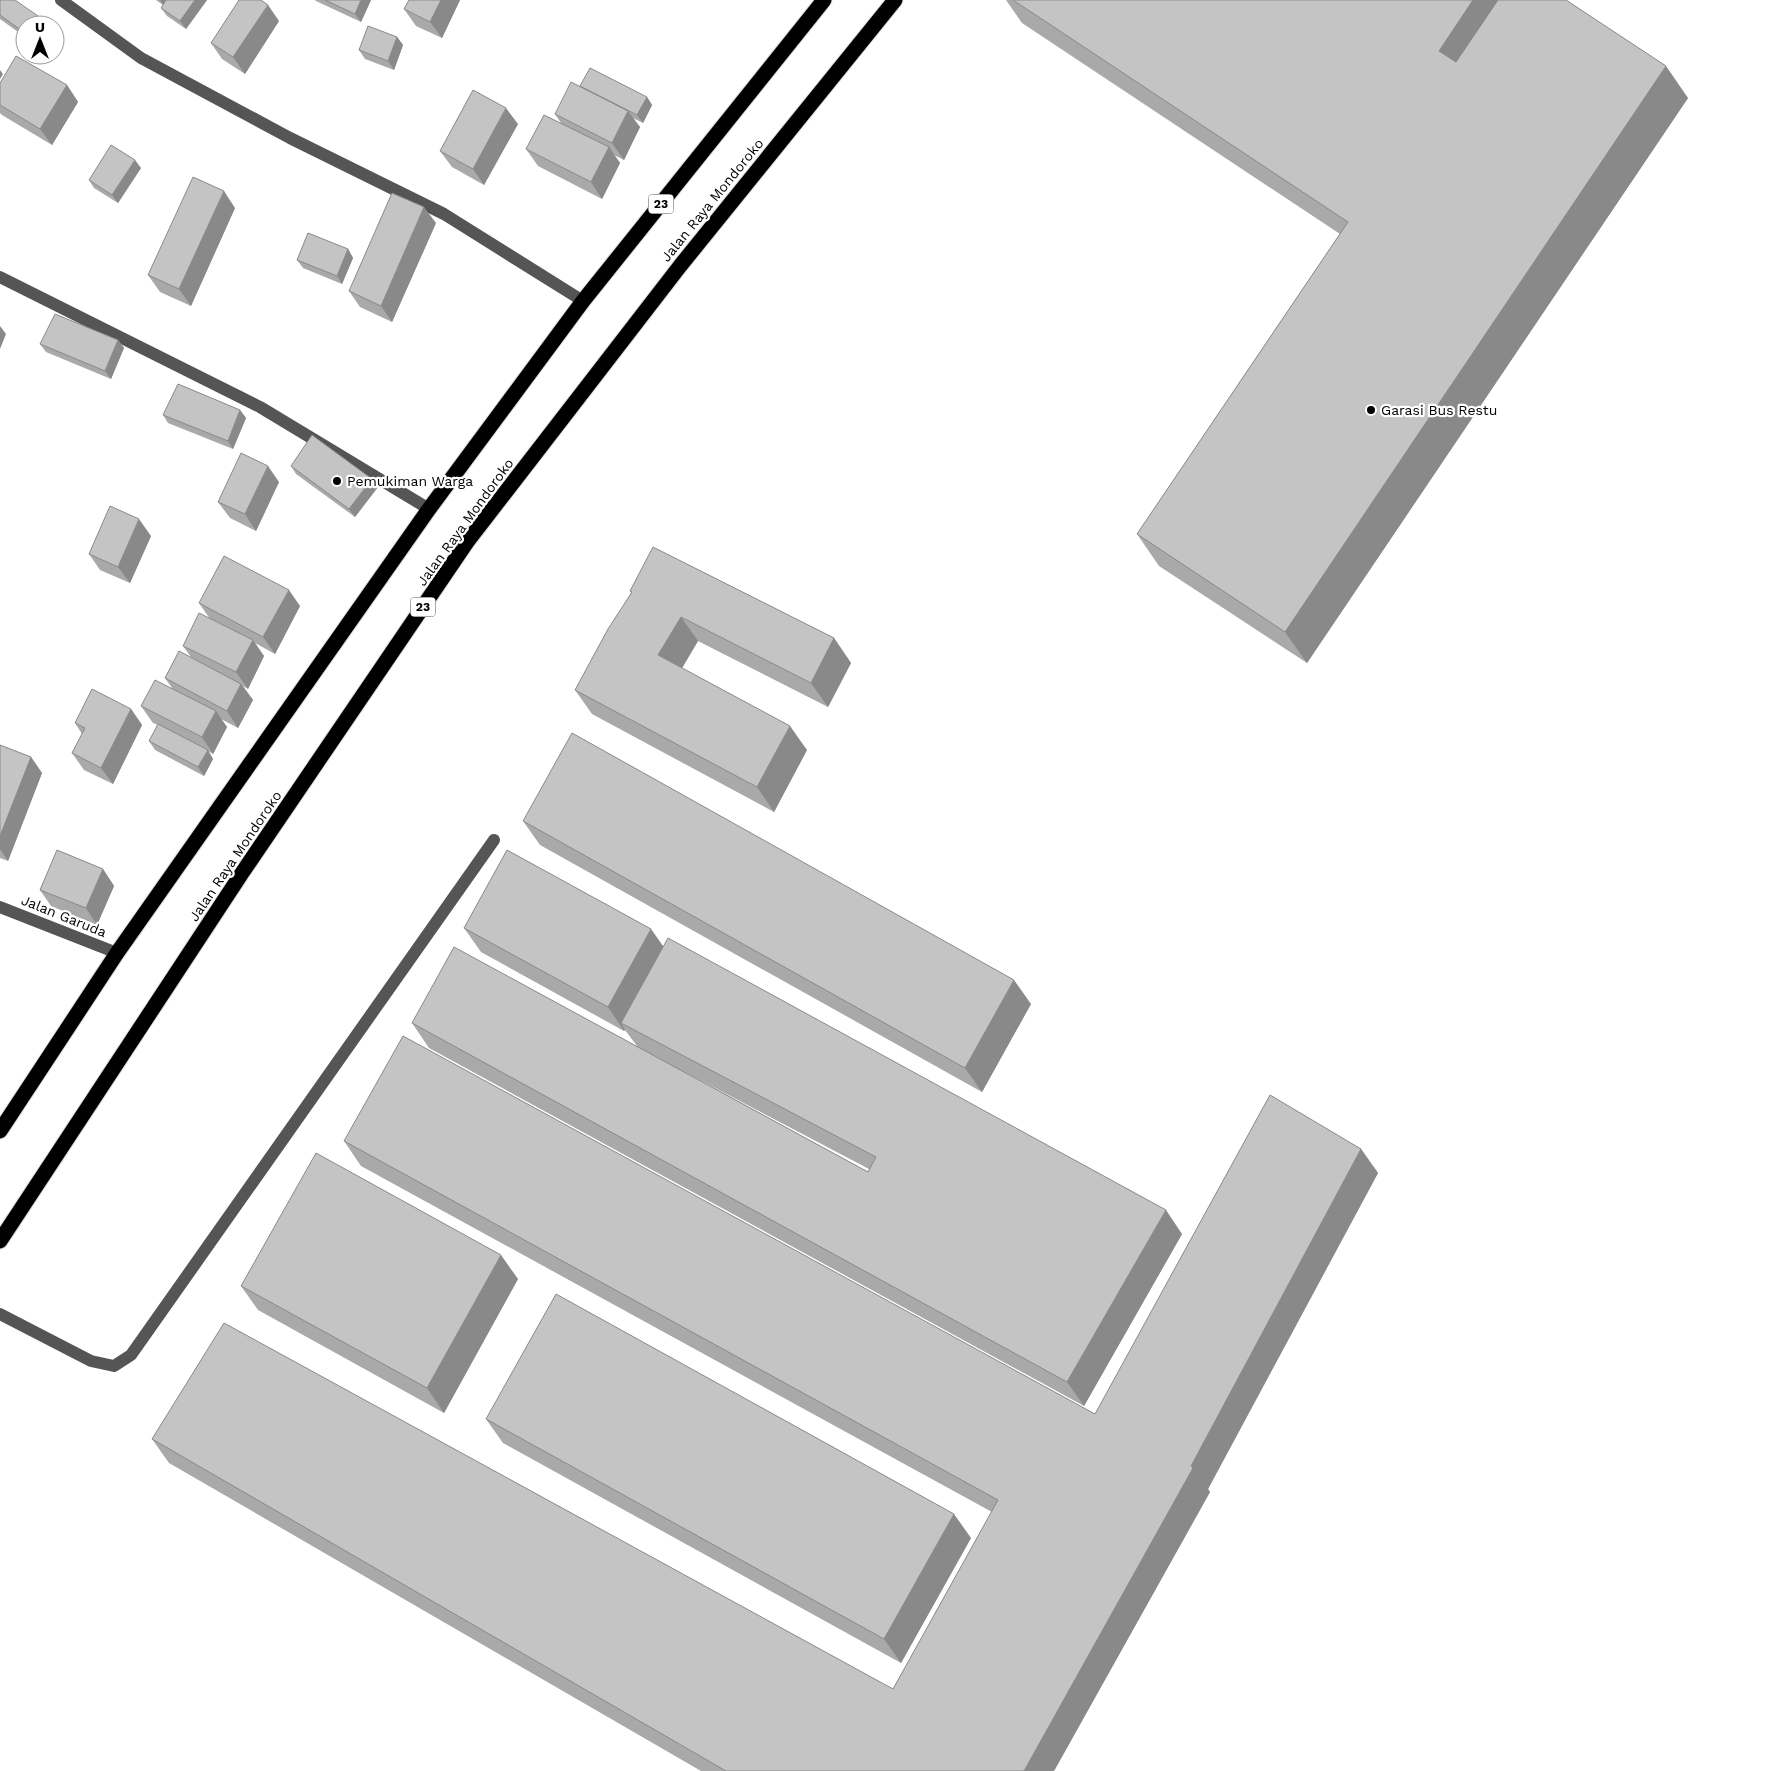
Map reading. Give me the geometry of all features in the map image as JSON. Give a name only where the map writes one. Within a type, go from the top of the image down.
[{"type":"highway","name":"23","points":[[0,1131],[118,953],[429,509],[583,301],[824,0]]},
{"type":"highway","name":"Jalan Raya Mondoroko","points":[[0,1242],[242,873],[467,542],[680,266],[895,0]]},
{"type":"street","points":[[61,0],[140,58],[290,138],[444,214],[583,301]]},
{"type":"street","points":[[0,277],[260,407],[429,509]]},
{"type":"street","points":[[0,1314],[91,1362],[114,1366],[131,1355],[494,840]]},
{"type":"street","name":"Jalan Garuda","points":[[0,907],[118,953]]},
{"type":"building","points":[[0,0],[15,0],[37,15],[15,15],[15,26],[0,15]]},
{"type":"building","points":[[166,0],[195,0],[180,21],[161,8]]},
{"type":"building","points":[[239,0],[261,0],[268,5],[233,57],[211,43]]},
{"type":"building","points":[[325,0],[361,0],[355,14]]},
{"type":"building","points":[[409,0],[441,0],[430,22],[404,9]]},
{"type":"building","name":"Garasi Bus Restu","points":[[1013,0],[1473,0],[1439,51],[1456,62],[1498,0],[1566,0],[1666,66],[1285,632],[1137,534],[1348,222]]},
{"type":"building","points":[[368,26],[397,37],[388,61],[359,50]]},
{"type":"building","points":[[15,58],[15,65],[32,65],[67,85],[40,129],[0,105],[0,83]]},
{"type":"building","points":[[590,68],[647,97],[637,115],[580,86]]},
{"type":"building","points":[[571,82],[628,111],[612,143],[555,114]]},
{"type":"building","points":[[473,90],[506,108],[473,169],[440,151]]},
{"type":"building","points":[[544,115],[609,147],[591,182],[526,149]]},
{"type":"building","points":[[111,145],[135,160],[112,195],[89,180]]},
{"type":"building","points":[[193,177],[224,191],[179,289],[148,275]]},
{"type":"building","points":[[392,193],[424,207],[381,306],[349,291]]},
{"type":"building","points":[[308,233],[348,249],[337,276],[297,260]]},
{"type":"building","points":[[55,314],[118,340],[105,371],[40,344]]},
{"type":"building","points":[[178,384],[240,410],[228,441],[163,415]]},
{"type":"building","name":"Pemukiman Warga","points":[[312,435],[372,479],[349,509],[291,466]]},
{"type":"building","points":[[241,453],[268,466],[245,514],[218,502]]},
{"type":"building","points":[[110,506],[139,519],[118,567],[89,554]]},
{"type":"building","points":[[653,547],[834,638],[811,683],[681,617],[658,655],[790,726],[757,787],[575,690],[608,629],[632,592],[630,591]]},
{"type":"building","points":[[224,556],[289,590],[263,637],[199,603]]},
{"type":"building","points":[[199,613],[253,640],[236,672],[183,646]]},
{"type":"building","points":[[179,651],[241,684],[227,711],[165,678]]},
{"type":"building","points":[[155,680],[216,711],[202,737],[141,706]]},
{"type":"building","points":[[92,689],[131,709],[101,768],[72,753],[85,728],[75,723]]},
{"type":"building","points":[[158,724],[208,750],[198,767],[149,741]]},
{"type":"building","points":[[572,733],[1014,980],[965,1068],[523,821]]},
{"type":"building","points":[[0,745],[31,757],[0,836]]},
{"type":"building","points":[[57,850],[103,869],[86,908],[40,890]]},
{"type":"building","points":[[507,850],[651,929],[608,1007],[464,928]]},
{"type":"building","points":[[668,938],[1166,1210],[1067,1382],[412,1023],[454,947],[868,1172],[876,1157],[621,1023]]},
{"type":"building","points":[[403,1036],[1095,1414],[1270,1095],[1361,1149],[1191,1466],[1193,1468],[1024,1771],[726,1771],[152,1439],[224,1323],[893,1689],[998,1500],[344,1141]]},
{"type":"building","points":[[316,1153],[501,1255],[427,1388],[241,1286]]},
{"type":"building","points":[[556,1294],[954,1514],[884,1639],[486,1419]]},
{"type":"place","name":"Garasi Bus Restu","points":[[1371,410]]},
{"type":"place","name":"Pemukiman Warga","points":[[337,481]]}]
